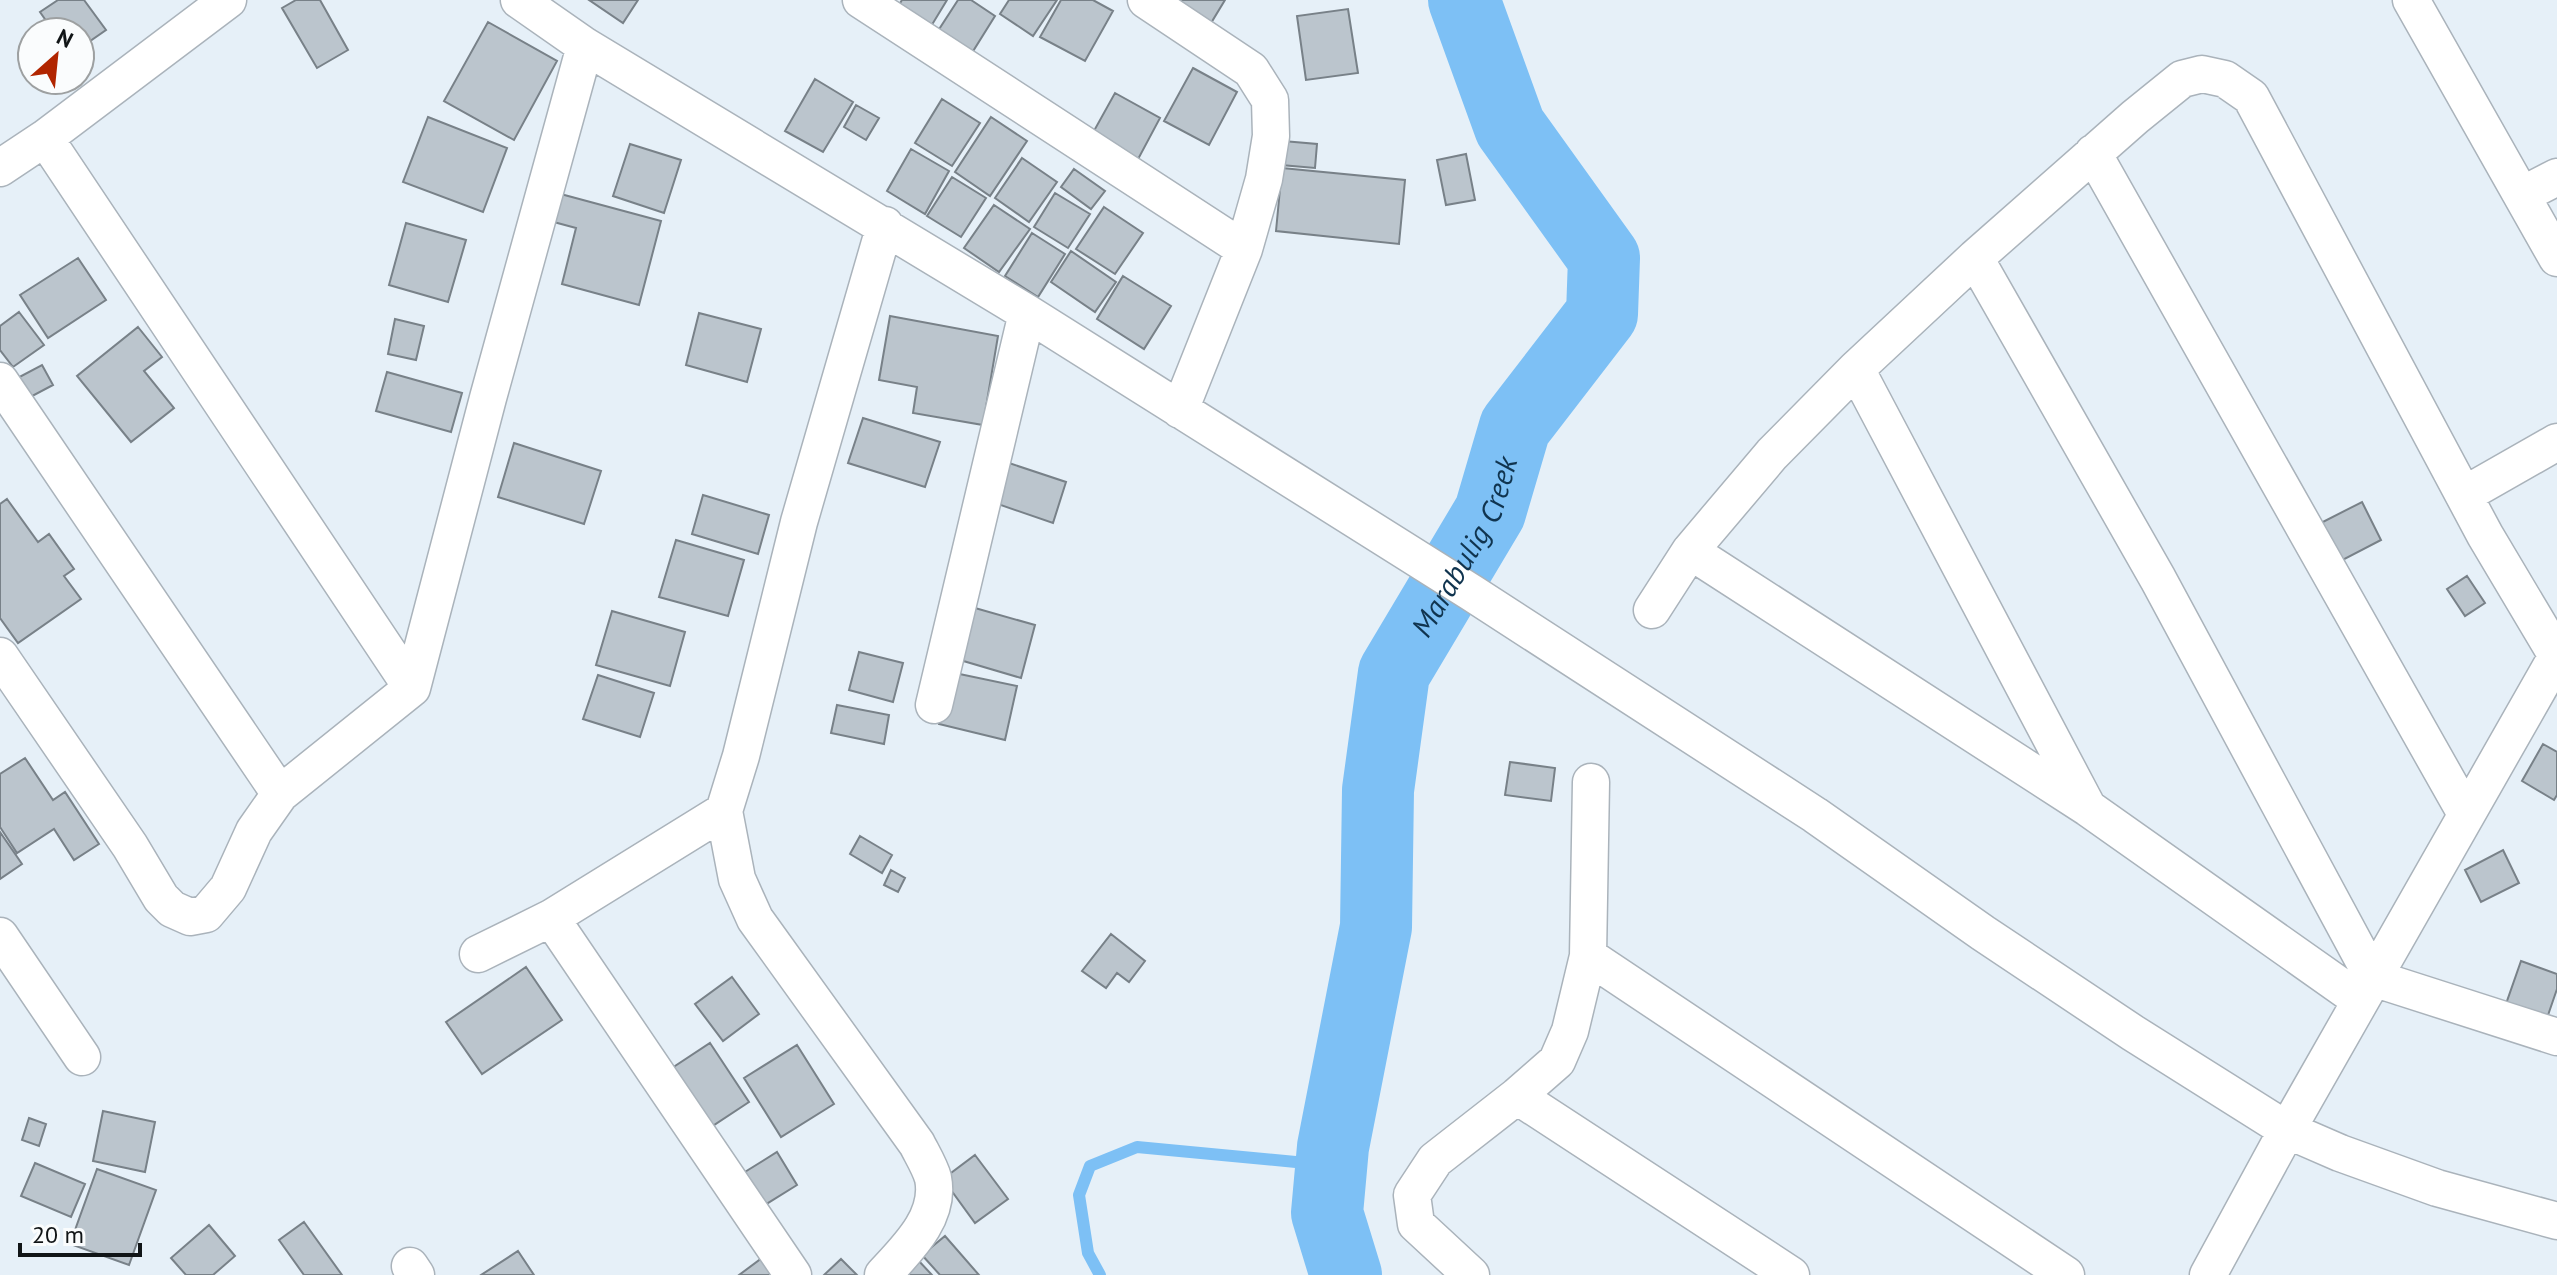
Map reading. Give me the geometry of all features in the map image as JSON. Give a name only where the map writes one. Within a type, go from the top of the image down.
[{"type":"street","points":[[0,168],[45,138],[228,0]]},
{"type":"street","points":[[519,0],[585,46],[885,225],[1472,593],[1815,815],[2133,1033],[2287,1130],[2437,1188],[2557,1221]]},
{"type":"street","points":[[861,0],[1244,249]]},
{"type":"street","points":[[1146,0],[1251,70],[1270,100],[1271,136],[1264,179],[1244,249],[1180,410]]},
{"type":"street","points":[[2411,0],[2557,258]]},
{"type":"street","points":[[0,656],[130,846],[161,898],[172,909],[190,917],[206,914],[228,888],[254,831],[280,794],[412,688],[585,46]]},
{"type":"street","points":[[1652,610],[1690,551],[1772,454],[1856,369],[2093,153],[2182,79],[2202,74],[2225,79],[2251,97],[2464,495],[2557,656],[2208,1275]]},
{"type":"street","points":[[45,138],[412,688]]},
{"type":"street","points":[[2093,153],[2466,814]]},
{"type":"street","points":[[2522,195],[2557,177]]},
{"type":"street","points":[[883,1275],[917,1237],[932,1210],[933,1179],[917,1144],[755,919],[737,879],[724,811],[741,756],[799,522],[885,225]]},
{"type":"street","points":[[1975,258],[2158,579],[2367,989]]},
{"type":"street","points":[[934,705],[1027,313]]},
{"type":"street","points":[[1856,369],[2088,808]]},
{"type":"street","points":[[0,381],[280,794]]},
{"type":"street","points":[[2464,495],[2557,442]]},
{"type":"street","points":[[1690,551],[2367,989],[2557,1037]]},
{"type":"street","points":[[1471,1275],[1416,1224],[1412,1195],[1435,1160],[1557,1061],[1570,1031],[1588,956],[1591,782]]},
{"type":"street","points":[[478,954],[551,918],[724,811]]},
{"type":"street","points":[[551,918],[793,1275]]},
{"type":"street","points":[[0,936],[82,1057]]},
{"type":"street","points":[[1588,956],[2066,1275]]},
{"type":"street","points":[[1517,1096],[1791,1275]]},
{"type":"building","points":[[58,0],[84,0],[96,16],[43,16],[40,12]]},
{"type":"building","points":[[296,0],[320,0],[348,50],[317,68],[282,8]]},
{"type":"building","points":[[589,0],[638,0],[623,23]]},
{"type":"building","points":[[902,0],[947,0],[930,28],[897,8]]},
{"type":"building","points":[[958,0],[971,0],[995,16],[970,56],[936,34]]},
{"type":"building","points":[[1009,0],[1057,0],[1033,36],[1000,14]]},
{"type":"building","points":[[1061,0],[1093,0],[1113,11],[1085,61],[1040,37]]},
{"type":"building","points":[[1174,0],[1225,0],[1211,23]]},
{"type":"building","points":[[1348,9],[1358,73],[1306,80],[1297,16]]},
{"type":"building","points":[[96,16],[106,30],[96,37]]},
{"type":"building","points":[[488,22],[557,61],[514,140],[444,101]]},
{"type":"building","points":[[1193,68],[1237,92],[1209,145],[1164,121]]},
{"type":"building","points":[[815,79],[853,102],[823,152],[785,131]]},
{"type":"building","points":[[1115,93],[1160,118],[1136,163],[1090,138]]},
{"type":"building","points":[[942,99],[980,123],[952,166],[915,143]]},
{"type":"building","points":[[856,105],[879,118],[866,140],[844,127]]},
{"type":"building","points":[[428,117],[507,148],[483,212],[403,182]]},
{"type":"building","points":[[991,117],[1027,141],[990,196],[955,172]]},
{"type":"building","points":[[1283,141],[1317,144],[1315,168],[1281,165]]},
{"type":"building","points":[[630,144],[681,160],[664,213],[613,196]]},
{"type":"building","points":[[911,149],[949,171],[925,214],[887,191]]},
{"type":"building","points":[[1466,154],[1475,200],[1446,205],[1437,160]]},
{"type":"building","points":[[1022,158],[1057,182],[1029,222],[995,198]]},
{"type":"building","points":[[1282,168],[1405,180],[1399,244],[1276,231]]},
{"type":"building","points":[[1074,169],[1105,191],[1091,209],[1061,187]]},
{"type":"building","points":[[952,177],[986,198],[961,237],[927,216]]},
{"type":"building","points":[[557,193],[661,221],[639,305],[562,284],[576,228],[550,221]]},
{"type":"building","points":[[1055,193],[1090,214],[1068,248],[1034,227]]},
{"type":"building","points":[[994,205],[1030,229],[999,272],[964,248]]},
{"type":"building","points":[[1104,207],[1143,233],[1115,274],[1076,249]]},
{"type":"building","points":[[406,223],[466,240],[448,302],[389,285]]},
{"type":"building","points":[[1032,233],[1065,254],[1038,297],[1005,276]]},
{"type":"building","points":[[1071,251],[1116,282],[1095,312],[1051,282]]},
{"type":"building","points":[[78,258],[106,300],[48,338],[20,295]]},
{"type":"building","points":[[1123,276],[1171,306],[1144,349],[1097,319]]},
{"type":"building","points":[[19,312],[44,345],[13,367],[0,350],[0,326]]},
{"type":"building","points":[[699,313],[761,329],[747,382],[686,365]]},
{"type":"building","points":[[890,316],[998,336],[983,425],[913,413],[917,387],[879,380]]},
{"type":"building","points":[[395,319],[424,326],[416,360],[388,354]]},
{"type":"building","points":[[138,327],[162,357],[144,371],[174,408],[131,442],[77,376]]},
{"type":"building","points":[[42,365],[53,385],[21,402],[10,382]]},
{"type":"building","points":[[387,372],[462,393],[451,432],[376,411]]},
{"type":"building","points":[[863,418],[940,442],[925,487],[848,463]]},
{"type":"building","points":[[514,443],[601,471],[584,524],[498,497]]},
{"type":"building","points":[[1006,462],[1066,482],[1053,523],[992,502]]},
{"type":"building","points":[[703,495],[769,515],[758,554],[692,534]]},
{"type":"building","points":[[7,499],[38,542],[49,534],[74,569],[64,576],[81,599],[18,643],[0,618],[0,504]]},
{"type":"building","points":[[2362,502],[2381,540],[2333,565],[2313,527]]},
{"type":"building","points":[[676,540],[744,560],[728,616],[659,597]]},
{"type":"building","points":[[2467,576],[2485,603],[2465,616],[2447,589]]},
{"type":"building","points":[[975,608],[1035,625],[1021,678],[960,660]]},
{"type":"building","points":[[612,611],[685,632],[670,686],[596,665]]},
{"type":"building","points":[[859,652],[903,663],[893,702],[849,690]]},
{"type":"building","points":[[950,672],[1017,686],[1005,740],[939,724]]},
{"type":"building","points":[[598,675],[654,693],[640,737],[583,719]]},
{"type":"building","points":[[837,705],[889,715],[884,744],[831,733]]},
{"type":"building","points":[[2543,744],[2557,752],[2557,795],[2554,800],[2522,781]]},
{"type":"building","points":[[25,758],[53,800],[65,792],[99,844],[74,860],[54,829],[17,853],[0,827],[0,774]]},
{"type":"building","points":[[1510,762],[1555,768],[1551,801],[1505,795]]},
{"type":"building","points":[[0,832],[22,864],[0,879]]},
{"type":"building","points":[[860,836],[892,855],[882,873],[850,854]]},
{"type":"building","points":[[2503,850],[2519,883],[2481,902],[2465,870]]},
{"type":"building","points":[[891,870],[905,878],[898,892],[884,885]]},
{"type":"building","points":[[1111,934],[1145,961],[1129,982],[1117,973],[1106,988],[1082,971]]},
{"type":"building","points":[[2521,961],[2557,974],[2557,989],[2547,1018],[2506,1004]]},
{"type":"building","points":[[526,967],[562,1020],[482,1074],[446,1022]]},
{"type":"building","points":[[732,977],[759,1014],[723,1041],[695,1004]]},
{"type":"building","points":[[710,1043],[749,1102],[711,1127],[672,1068]]},
{"type":"building","points":[[797,1045],[834,1104],[781,1137],[744,1078]]},
{"type":"building","points":[[103,1111],[155,1122],[145,1172],[93,1161]]},
{"type":"building","points":[[29,1118],[46,1124],[39,1146],[22,1140]]},
{"type":"building","points":[[777,1152],[797,1185],[760,1208],[740,1175]]},
{"type":"building","points":[[975,1155],[1008,1199],[975,1223],[943,1179]]},
{"type":"building","points":[[35,1163],[85,1184],[71,1217],[21,1196]]},
{"type":"building","points":[[97,1169],[156,1190],[129,1265],[70,1244]]},
{"type":"building","points":[[304,1222],[342,1275],[304,1275],[279,1240]]},
{"type":"building","points":[[209,1225],[235,1256],[213,1275],[186,1275],[171,1258]]},
{"type":"building","points":[[945,1236],[979,1275],[940,1275],[922,1255]]},
{"type":"building","points":[[518,1251],[534,1275],[481,1275]]},
{"type":"building","points":[[762,1258],[775,1275],[739,1275]]},
{"type":"building","points":[[841,1259],[857,1275],[824,1275]]},
{"type":"building","points":[[917,1259],[932,1275],[899,1275]]},
{"type":"waterway","name":"Marabulig Creek","points":[[1346,1275],[1327,1213],[1333,1147],[1376,927],[1378,790],[1394,673],[1490,512],[1515,427],[1602,314],[1604,258],[1510,127],[1464,0]]},
{"type":"waterway","name":"Marabulig Creek","points":[[1100,1275],[1088,1253],[1079,1195],[1090,1166],[1137,1147],[1306,1163],[1333,1147]]}]
